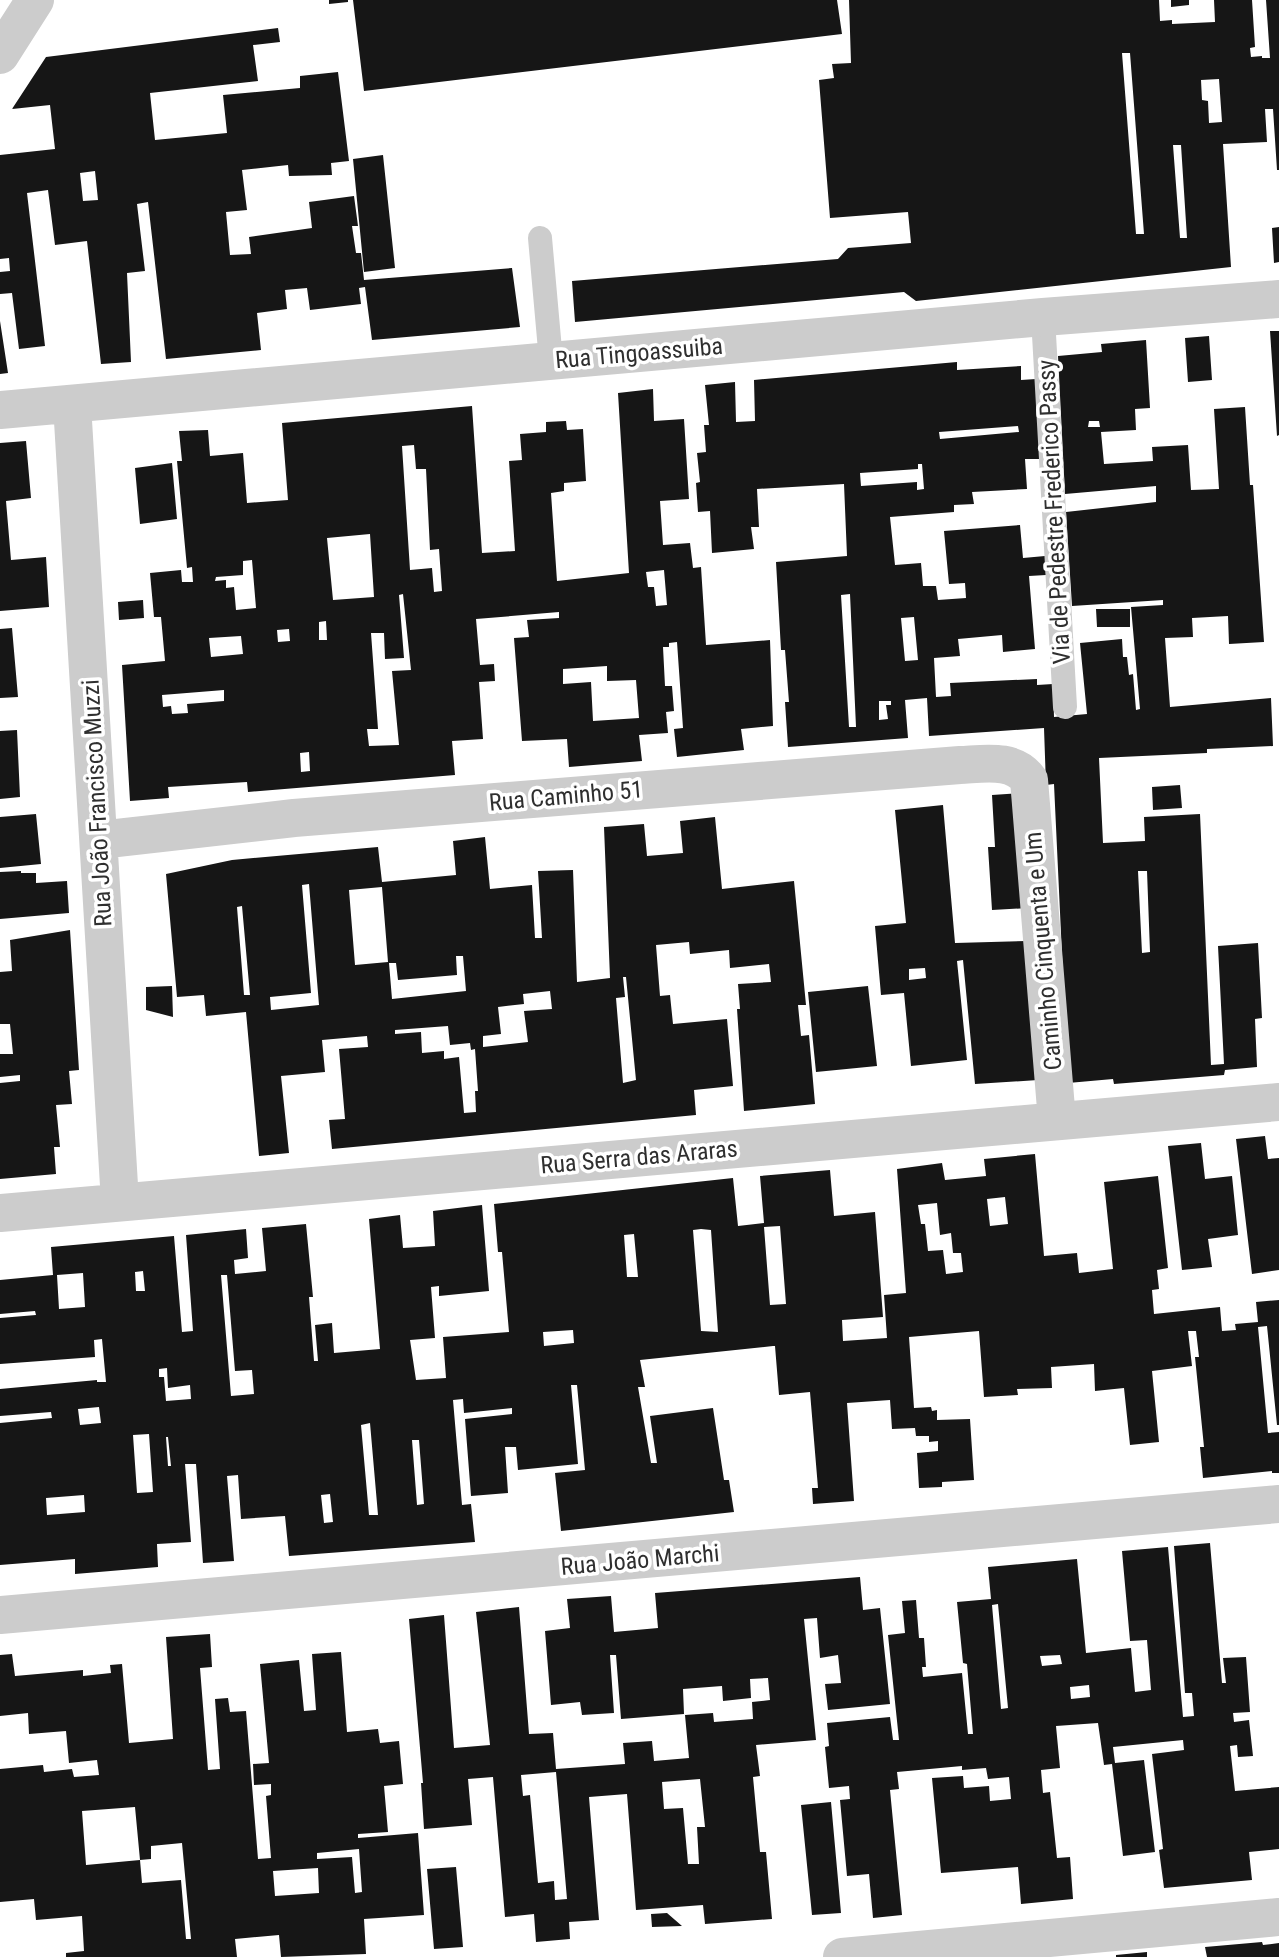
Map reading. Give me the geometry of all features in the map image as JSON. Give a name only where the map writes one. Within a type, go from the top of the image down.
[{"type":"street","points":[[0,55],[35,0]]},
{"type":"street","name":"Rua Tingoassuiba","points":[[0,410],[1043,317],[1279,299]]},
{"type":"street","name":"Rua João Francisco Muzzi","points":[[72,404],[120,1202]]},
{"type":"street","name":"Rua Caminho 51","points":[[99,840],[294,818],[960,765],[1005,764],[1025,774],[1029,780]]},
{"type":"street","name":"Caminho Cinquenta e Um","points":[[1029,780],[1057,1121]]},
{"type":"street","name":"Rua Serra das Araras","points":[[0,1213],[1279,1102]]},
{"type":"street","name":"Rua João Marchi","points":[[0,1615],[1279,1504]]},
{"type":"street","points":[[842,1957],[1279,1917]]},
{"type":"lane","points":[[540,238],[551,361]]},
{"type":"lane","name":"Via de Pedestre Frederico Passy","points":[[1043,317],[1065,707]]},
{"type":"building","points":[[329,0],[348,0],[348,2],[329,4]]},
{"type":"building","points":[[353,0],[837,0],[842,34],[364,91]]},
{"type":"building","points":[[849,0],[1159,0],[1160,21],[1172,20],[1172,24],[1215,22],[1214,0],[1252,0],[1255,47],[1250,48],[1251,57],[1270,58],[1266,0],[1279,0],[1279,170],[1273,109],[1265,109],[1267,142],[1223,144],[1231,267],[916,301],[904,292],[575,322],[572,281],[838,259],[848,248],[911,243],[908,212],[830,218],[819,80],[834,78],[832,64],[851,63]],"holes":[[[1122,53],[1130,53],[1144,234],[1136,234]],[[1219,79],[1222,122],[1209,123],[1208,101],[1202,100],[1201,80]],[[1173,145],[1181,145],[1187,238],[1180,238]]]},
{"type":"building","points":[[1171,0],[1189,0],[1189,5],[1171,7]]},
{"type":"building","points":[[278,28],[280,42],[253,45],[258,81],[150,93],[155,140],[227,133],[223,95],[300,88],[300,76],[338,72],[349,161],[331,163],[332,175],[289,176],[288,165],[242,170],[247,210],[226,212],[230,255],[251,254],[249,237],[312,228],[309,202],[354,196],[358,226],[352,226],[356,253],[361,253],[364,280],[512,268],[520,327],[372,340],[365,287],[359,288],[361,304],[310,310],[307,288],[285,290],[287,309],[257,313],[261,350],[166,359],[148,202],[137,204],[145,271],[127,273],[131,362],[101,364],[87,241],[55,245],[48,190],[27,193],[45,346],[19,349],[12,293],[0,294],[0,272],[10,271],[9,258],[0,259],[0,155],[55,149],[50,105],[12,109],[46,57]],"holes":[[[95,171],[98,200],[83,201],[80,173]]]},
{"type":"building","points":[[383,155],[395,268],[364,272],[353,159]]},
{"type":"building","points":[[1279,227],[1279,262],[1274,263],[1272,228]]},
{"type":"building","points":[[0,321],[8,373],[0,374]]},
{"type":"building","points":[[1270,331],[1279,331],[1277,436]]},
{"type":"building","points":[[1209,336],[1212,380],[1188,382],[1185,338]]},
{"type":"building","points":[[1146,340],[1150,408],[1135,409],[1136,430],[1101,432],[1104,464],[1153,461],[1152,447],[1188,445],[1191,490],[1219,489],[1214,409],[1245,407],[1264,642],[1229,644],[1228,616],[1192,618],[1193,637],[1165,638],[1170,707],[1271,698],[1273,746],[1207,749],[1207,753],[1099,758],[1103,843],[1145,841],[1144,817],[1200,814],[1211,1065],[1224,1064],[1218,946],[1258,943],[1262,1018],[1255,1019],[1257,1067],[1225,1070],[1224,1075],[1114,1084],[1113,1079],[1068,1083],[1054,784],[1046,785],[1044,728],[929,736],[927,698],[905,700],[908,738],[788,747],[785,702],[789,702],[785,650],[781,650],[776,562],[847,556],[844,484],[757,489],[759,527],[751,527],[754,549],[712,553],[710,511],[698,512],[696,483],[700,482],[697,453],[706,452],[704,425],[709,425],[705,385],[735,382],[736,422],[755,421],[754,380],[957,362],[957,370],[1021,366],[1021,380],[1036,379],[1040,459],[1025,459],[1027,489],[972,492],[974,504],[954,505],[954,512],[890,517],[895,565],[921,563],[923,586],[936,586],[938,600],[966,598],[965,583],[949,584],[944,531],[1020,525],[1023,558],[1045,556],[1046,575],[1029,576],[1035,649],[1003,652],[1002,635],[958,639],[960,656],[934,658],[936,697],[951,696],[950,683],[1037,679],[1037,685],[1053,684],[1054,717],[1087,714],[1080,643],[1122,639],[1123,657],[1127,657],[1129,675],[1133,674],[1136,710],[1140,709],[1131,607],[1163,605],[1163,600],[1072,606],[1066,512],[1156,502],[1156,486],[1065,494],[1058,356],[1102,352],[1101,344]],"holes":[[[1089,421],[1099,421],[1100,427],[1088,427]],[[1018,426],[1019,432],[940,439],[939,432]],[[918,464],[922,464],[924,489],[917,490],[917,482],[861,486],[860,473],[918,469]],[[850,594],[856,727],[849,727],[841,595]],[[914,617],[918,660],[905,661],[901,618]],[[879,701],[891,701],[891,705],[886,705],[888,719],[879,720]],[[1138,871],[1147,871],[1150,952],[1142,953]]]},
{"type":"building","points":[[653,389],[654,421],[684,419],[689,499],[660,501],[663,545],[690,543],[693,568],[701,567],[706,645],[770,640],[773,726],[741,729],[744,750],[677,757],[674,729],[683,728],[677,642],[669,643],[669,647],[663,647],[665,686],[672,686],[674,711],[666,712],[668,733],[639,735],[642,761],[569,767],[567,739],[522,741],[514,638],[529,637],[527,620],[559,618],[559,612],[476,619],[480,665],[494,664],[495,681],[479,682],[483,739],[452,741],[455,775],[248,792],[247,782],[168,787],[169,798],[130,801],[122,665],[165,661],[161,617],[154,617],[150,573],[181,570],[182,582],[193,582],[192,567],[187,568],[177,461],[182,461],[179,431],[208,430],[210,456],[243,453],[247,503],[288,500],[282,423],[472,406],[482,553],[515,551],[509,461],[522,460],[520,434],[546,432],[546,422],[566,421],[567,430],[583,429],[586,481],[564,483],[564,491],[551,493],[557,581],[629,573],[618,393]],"holes":[[[414,445],[416,469],[426,469],[430,550],[439,549],[442,591],[434,592],[432,568],[410,570],[402,446]],[[370,534],[374,597],[333,600],[327,538]],[[252,560],[256,608],[236,610],[234,587],[226,588],[226,580],[215,581],[216,577],[243,575],[243,561]],[[664,570],[667,605],[656,606],[654,587],[648,587],[646,572]],[[403,594],[411,670],[392,671],[399,745],[369,746],[367,729],[378,729],[371,633],[384,633],[385,659],[404,658],[399,595]],[[326,621],[327,640],[319,640],[319,622]],[[289,629],[290,641],[278,642],[277,630]],[[241,636],[243,654],[211,657],[209,638]],[[607,666],[607,681],[636,680],[639,718],[593,721],[591,682],[563,684],[563,669]],[[224,690],[224,701],[187,704],[188,713],[172,714],[171,706],[163,707],[162,695]],[[309,752],[310,771],[301,772],[300,753]]]},
{"type":"building","points":[[26,441],[31,498],[6,501],[11,560],[46,557],[49,607],[0,611],[0,443]]},
{"type":"building","points":[[172,463],[177,519],[140,524],[135,468]]},
{"type":"building","points":[[143,600],[144,618],[119,620],[118,602]]},
{"type":"building","points":[[1096,609],[1130,609],[1130,627],[1097,627]]},
{"type":"building","points":[[12,628],[18,697],[0,698],[0,629]]},
{"type":"building","points":[[17,730],[20,797],[0,799],[0,731]]},
{"type":"building","points":[[1180,785],[1182,808],[1153,810],[1152,787]]},
{"type":"building","points":[[1022,793],[1029,908],[992,910],[988,847],[995,847],[992,795]]},
{"type":"building","points":[[943,805],[955,943],[1027,941],[1038,1080],[975,1084],[963,960],[957,961],[967,1060],[911,1066],[904,993],[881,995],[875,926],[906,923],[895,810]],"holes":[[[925,968],[926,978],[909,980],[909,969]]]},
{"type":"building","points":[[36,814],[41,864],[0,868],[0,817]]},
{"type":"building","points":[[715,817],[722,889],[794,881],[806,1005],[798,1005],[801,1036],[809,1035],[815,1104],[744,1111],[737,1009],[740,1009],[738,984],[771,982],[769,964],[730,968],[729,950],[690,954],[689,942],[656,945],[660,996],[670,995],[673,1024],[727,1019],[733,1086],[694,1090],[696,1115],[332,1149],[329,1120],[345,1119],[339,1049],[368,1047],[367,1036],[322,1040],[325,1072],[281,1076],[289,1153],[259,1156],[246,1012],[206,1016],[204,995],[177,997],[166,874],[232,860],[378,847],[382,882],[456,875],[453,841],[485,837],[490,889],[532,885],[535,938],[542,938],[538,871],[573,870],[577,982],[610,978],[604,827],[644,824],[647,856],[683,853],[680,821]],"holes":[[[309,884],[319,1005],[271,1010],[270,997],[311,993],[302,885]],[[382,887],[388,962],[355,965],[349,890]],[[242,906],[250,995],[244,995],[237,907]],[[456,956],[463,956],[466,991],[392,999],[389,963],[396,963],[398,980],[457,975]],[[623,977],[626,977],[636,1080],[623,1083],[616,998],[625,997]],[[550,991],[552,1009],[524,1011],[528,1042],[483,1047],[483,1036],[501,1034],[498,1007],[524,1004],[523,994]],[[448,1026],[450,1045],[470,1043],[471,1050],[475,1049],[478,1091],[475,1091],[476,1112],[464,1113],[459,1057],[444,1059],[444,1051],[422,1053],[421,1032],[395,1034],[395,1030]]]},
{"type":"building","points":[[0,872],[36,873],[36,883],[67,881],[69,913],[0,919]]},
{"type":"building","points":[[70,930],[79,1070],[69,1071],[72,1104],[56,1105],[60,1147],[54,1147],[56,1174],[0,1179],[0,1083],[20,1081],[20,1075],[0,1077],[0,1054],[13,1054],[10,1024],[0,1024],[0,972],[12,971],[10,940]]},
{"type":"building","points":[[172,986],[173,1017],[146,1010],[146,987]]},
{"type":"building","points":[[868,986],[877,1066],[816,1072],[808,992]]},
{"type":"building","points":[[1265,1136],[1268,1159],[1279,1158],[1279,1270],[1252,1274],[1236,1139]]},
{"type":"building","points":[[1201,1143],[1205,1179],[1232,1176],[1238,1235],[1208,1239],[1212,1267],[1182,1270],[1168,1146]]},
{"type":"building","points":[[1035,1154],[1044,1256],[1077,1253],[1079,1273],[1113,1269],[1104,1182],[1158,1176],[1168,1268],[1157,1270],[1159,1289],[1152,1290],[1154,1314],[1220,1307],[1222,1331],[1236,1330],[1235,1324],[1258,1322],[1256,1302],[1279,1300],[1279,1425],[1267,1326],[1258,1327],[1268,1433],[1279,1432],[1279,1473],[1272,1471],[1203,1478],[1200,1447],[1204,1447],[1195,1357],[1199,1357],[1196,1331],[1188,1331],[1192,1366],[1152,1371],[1159,1442],[1130,1445],[1124,1388],[1095,1391],[1094,1364],[1051,1367],[1052,1388],[1017,1389],[1018,1395],[984,1397],[979,1331],[909,1337],[914,1408],[931,1407],[932,1411],[937,1410],[937,1420],[970,1419],[974,1480],[942,1482],[942,1487],[919,1488],[917,1453],[938,1451],[938,1441],[929,1442],[929,1436],[916,1436],[915,1428],[892,1429],[890,1400],[847,1403],[854,1501],[813,1504],[812,1488],[818,1488],[810,1392],[779,1395],[773,1346],[640,1360],[645,1387],[638,1387],[651,1463],[657,1463],[650,1416],[713,1408],[724,1480],[729,1480],[734,1512],[561,1531],[555,1473],[585,1470],[577,1385],[571,1385],[578,1464],[518,1470],[516,1447],[505,1447],[508,1493],[471,1496],[465,1419],[512,1414],[512,1408],[464,1413],[463,1399],[453,1400],[462,1505],[471,1504],[475,1542],[289,1556],[285,1516],[241,1519],[238,1475],[227,1476],[234,1561],[203,1563],[196,1464],[185,1464],[191,1542],[157,1544],[158,1567],[75,1574],[75,1559],[0,1565],[0,1423],[52,1418],[51,1412],[0,1416],[0,1389],[97,1380],[106,1382],[102,1339],[94,1340],[95,1357],[0,1364],[0,1318],[36,1315],[35,1311],[0,1314],[0,1280],[53,1275],[51,1247],[174,1236],[182,1332],[193,1331],[186,1235],[246,1229],[248,1258],[234,1260],[235,1274],[266,1271],[262,1228],[306,1224],[313,1297],[309,1297],[314,1361],[318,1361],[315,1325],[332,1323],[334,1353],[380,1349],[369,1219],[400,1215],[403,1248],[435,1246],[433,1211],[482,1205],[489,1291],[439,1296],[439,1286],[431,1287],[435,1338],[410,1340],[416,1380],[446,1378],[443,1337],[509,1332],[502,1252],[498,1252],[494,1204],[733,1178],[738,1226],[764,1223],[760,1176],[830,1170],[834,1216],[875,1212],[883,1317],[842,1320],[843,1341],[887,1338],[884,1295],[906,1293],[897,1169],[942,1163],[945,1180],[986,1176],[984,1159]],"holes":[[[1005,1197],[1008,1224],[990,1226],[987,1199]],[[937,1203],[940,1235],[951,1233],[953,1253],[961,1253],[963,1272],[946,1274],[943,1250],[928,1251],[925,1224],[921,1224],[918,1205]],[[780,1226],[786,1304],[770,1305],[764,1227]],[[693,1230],[711,1230],[718,1332],[701,1331]],[[634,1234],[638,1277],[627,1277],[624,1235]],[[143,1271],[145,1291],[136,1291],[135,1272]],[[83,1273],[85,1307],[59,1309],[57,1275]],[[221,1275],[227,1275],[235,1371],[252,1370],[254,1394],[231,1396]],[[573,1330],[574,1343],[544,1346],[543,1332]],[[167,1368],[168,1388],[190,1385],[191,1399],[166,1401],[164,1377],[159,1377],[159,1369]],[[99,1407],[101,1423],[80,1425],[78,1409]],[[370,1423],[378,1515],[369,1515],[361,1425]],[[149,1434],[153,1492],[137,1493],[133,1435]],[[168,1437],[171,1466],[168,1466]],[[412,1440],[419,1440],[424,1504],[417,1505]],[[330,1494],[333,1522],[324,1523],[321,1495]],[[84,1495],[85,1512],[47,1515],[46,1498]]]},
{"type":"building","points":[[1210,1543],[1222,1683],[1226,1683],[1223,1658],[1246,1657],[1250,1712],[1233,1713],[1234,1722],[1249,1720],[1253,1756],[1238,1757],[1237,1745],[1230,1746],[1235,1791],[1279,1787],[1279,1849],[1249,1852],[1252,1880],[1164,1888],[1159,1850],[1163,1849],[1152,1754],[1184,1750],[1183,1740],[1113,1747],[1115,1763],[1144,1760],[1155,1852],[1123,1856],[1112,1764],[1104,1765],[1098,1723],[1056,1726],[1060,1768],[1041,1770],[1043,1793],[1050,1792],[1057,1858],[1070,1857],[1073,1899],[1021,1904],[1018,1867],[941,1873],[932,1778],[963,1776],[964,1788],[989,1786],[990,1801],[1011,1799],[1009,1777],[988,1779],[986,1768],[962,1770],[962,1766],[897,1772],[899,1789],[890,1790],[902,1915],[873,1918],[869,1874],[847,1876],[840,1800],[850,1799],[849,1786],[829,1788],[825,1747],[829,1746],[827,1723],[890,1717],[893,1740],[899,1740],[888,1635],[905,1633],[902,1601],[916,1600],[919,1638],[924,1638],[926,1667],[922,1667],[923,1677],[962,1673],[968,1734],[973,1734],[967,1664],[963,1663],[957,1602],[991,1599],[988,1567],[1077,1559],[1086,1653],[1131,1648],[1135,1692],[1151,1690],[1147,1640],[1130,1641],[1122,1551],[1168,1547],[1183,1717],[1194,1716],[1192,1693],[1185,1693],[1174,1546]],"holes":[[[998,1604],[1008,1708],[1001,1709],[992,1605]],[[1060,1655],[1062,1664],[1042,1666],[1040,1656]],[[1089,1685],[1090,1697],[1071,1699],[1070,1687]]]},
{"type":"building","points":[[860,1577],[863,1610],[880,1608],[890,1704],[828,1710],[825,1684],[841,1683],[838,1655],[820,1658],[817,1618],[804,1619],[816,1740],[756,1745],[760,1776],[753,1777],[760,1852],[766,1852],[772,1919],[705,1924],[703,1905],[636,1910],[627,1794],[589,1797],[599,1920],[569,1922],[570,1939],[536,1942],[534,1914],[505,1917],[493,1777],[468,1779],[472,1825],[424,1829],[423,1783],[409,1619],[444,1615],[454,1748],[490,1745],[476,1612],[519,1607],[529,1734],[553,1733],[556,1769],[625,1764],[623,1743],[652,1741],[654,1761],[689,1758],[685,1715],[713,1713],[714,1722],[753,1719],[752,1702],[770,1700],[768,1678],[750,1679],[751,1698],[723,1701],[722,1686],[683,1689],[684,1714],[621,1719],[616,1655],[610,1655],[614,1713],[582,1715],[580,1702],[551,1705],[545,1631],[570,1628],[567,1599],[611,1596],[614,1632],[658,1628],[655,1593]],"holes":[[[556,1772],[567,1899],[555,1900],[554,1881],[538,1883],[530,1795],[523,1796],[521,1775]],[[700,1779],[705,1827],[697,1827],[699,1864],[688,1864],[683,1808],[664,1809],[662,1782]]]},
{"type":"building","points":[[210,1634],[212,1667],[200,1668],[208,1770],[220,1769],[215,1699],[228,1698],[230,1712],[246,1711],[258,1859],[271,1858],[266,1796],[271,1795],[271,1784],[254,1785],[253,1764],[269,1763],[260,1664],[299,1660],[304,1711],[316,1710],[312,1654],[341,1652],[347,1732],[378,1729],[380,1743],[399,1741],[403,1784],[384,1786],[388,1832],[358,1834],[358,1838],[418,1833],[424,1915],[364,1919],[366,1954],[281,1957],[279,1935],[235,1939],[237,1957],[66,1957],[66,1953],[84,1951],[82,1916],[36,1920],[34,1899],[0,1902],[0,1769],[43,1765],[44,1772],[72,1769],[74,1777],[99,1775],[97,1760],[69,1763],[66,1731],[29,1734],[28,1713],[0,1716],[0,1655],[12,1654],[15,1676],[83,1670],[83,1676],[111,1673],[110,1665],[122,1664],[129,1743],[173,1739],[166,1637]],"holes":[[[135,1807],[140,1860],[86,1865],[82,1811]],[[182,1843],[191,1939],[186,1939],[181,1880],[142,1883],[140,1860],[151,1859],[151,1846]],[[359,1849],[362,1892],[355,1893],[352,1857],[317,1859],[317,1853]],[[318,1868],[319,1893],[275,1896],[273,1871]]]},
{"type":"building","points":[[831,1802],[841,1913],[812,1915],[801,1805]]},
{"type":"building","points":[[456,1867],[463,1947],[434,1949],[427,1869]]},
{"type":"building","points":[[667,1913],[682,1926],[652,1927],[651,1914]]},
{"type":"building","points":[[1262,1942],[1263,1945],[1279,1943],[1279,1957],[1207,1957],[1205,1947]]},
{"type":"building","points":[[1147,1952],[1147,1957],[1116,1957],[1116,1955]]}]
